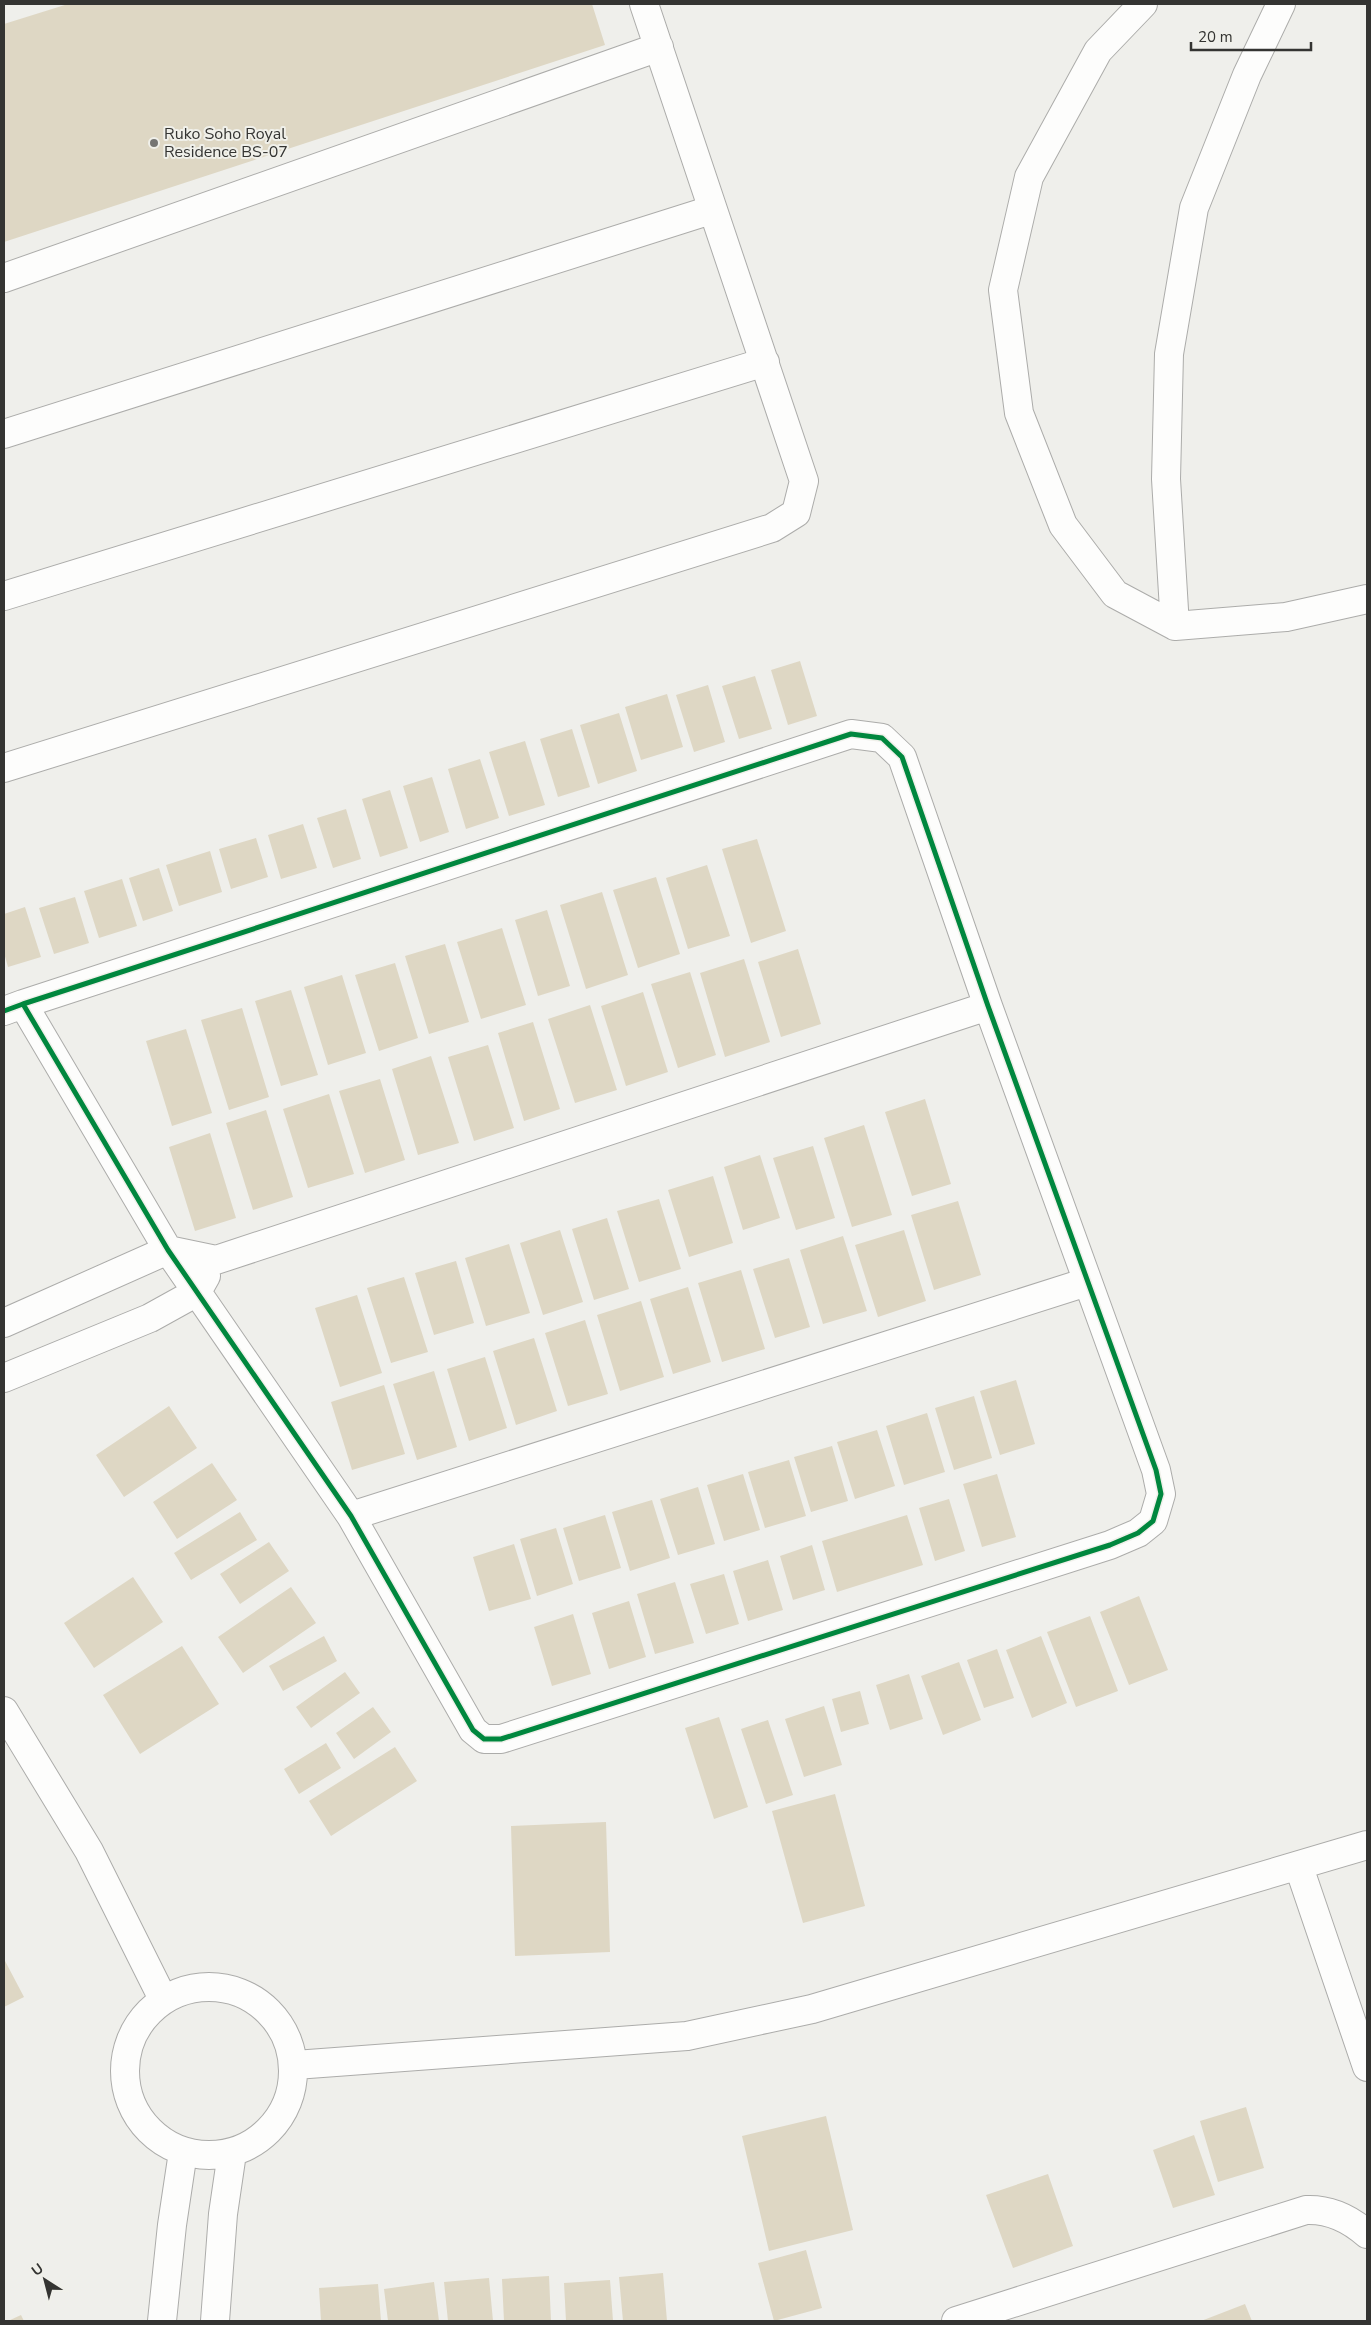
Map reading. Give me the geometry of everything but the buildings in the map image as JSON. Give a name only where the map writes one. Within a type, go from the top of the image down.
[{"type":"street","points":[[4,768],[772,528],[796,513],[804,481],[765,362],[711,210],[644,4]]},
{"type":"street","points":[[1143,4],[1098,51],[1029,176],[1003,290],[1019,413],[1063,525],[1116,594],[1175,626],[1286,617],[1367,599]]},
{"type":"street","points":[[1175,626],[1166,479],[1169,354],[1194,208],[1247,75],[1281,4]]},
{"type":"street","points":[[4,278],[659,47]]},
{"type":"street","points":[[4,434],[711,210]]},
{"type":"street","points":[[4,596],[765,362]]},
{"type":"street","points":[[851,734],[882,738],[902,757],[988,1006],[1156,1470],[1161,1494],[1153,1521],[1138,1533],[1110,1545],[502,1739],[484,1739],[473,1730],[351,1516],[168,1250],[14,1007],[851,734]]},
{"type":"street","points":[[4,1323],[168,1250],[216,1260],[988,1006]]},
{"type":"street","points":[[4,1378],[150,1318],[197,1292],[216,1260]]},
{"type":"street","points":[[351,1516],[1087,1282]]},
{"type":"street","points":[[4,1711],[89,1851],[163,1999]]},
{"type":"street","points":[[295,2065],[687,2036],[812,2009],[1299,1867],[1367,1845]]},
{"type":"street","points":[[1299,1867],[1367,2066]]},
{"type":"street","points":[[196,1987],[231,1988],[263,2004],[286,2032],[295,2065],[292,2095],[278,2121],[258,2141],[232,2153],[183,2152],[154,2137],[134,2112],[124,2082],[126,2051],[140,2021],[163,1999],[196,1987]]},
{"type":"street","points":[[162,2321],[172,2225],[183,2152]]},
{"type":"street","points":[[215,2321],[223,2214],[232,2153]]},
{"type":"street","points":[[956,2321],[1306,2210],[1319,2209],[1329,2212],[1357,2225],[1367,2234]]},
{"type":"cycle path","points":[[4,1011],[23,1004],[851,734],[882,738],[902,757],[988,1006],[1156,1470],[1161,1494],[1153,1521],[1138,1533],[1110,1545],[501,1739],[484,1739],[473,1730],[351,1516],[168,1250],[23,1004]]},
{"type":"place","name":"Ruko Soho Royal Residence BS-07","points":[[154,143]]}]
